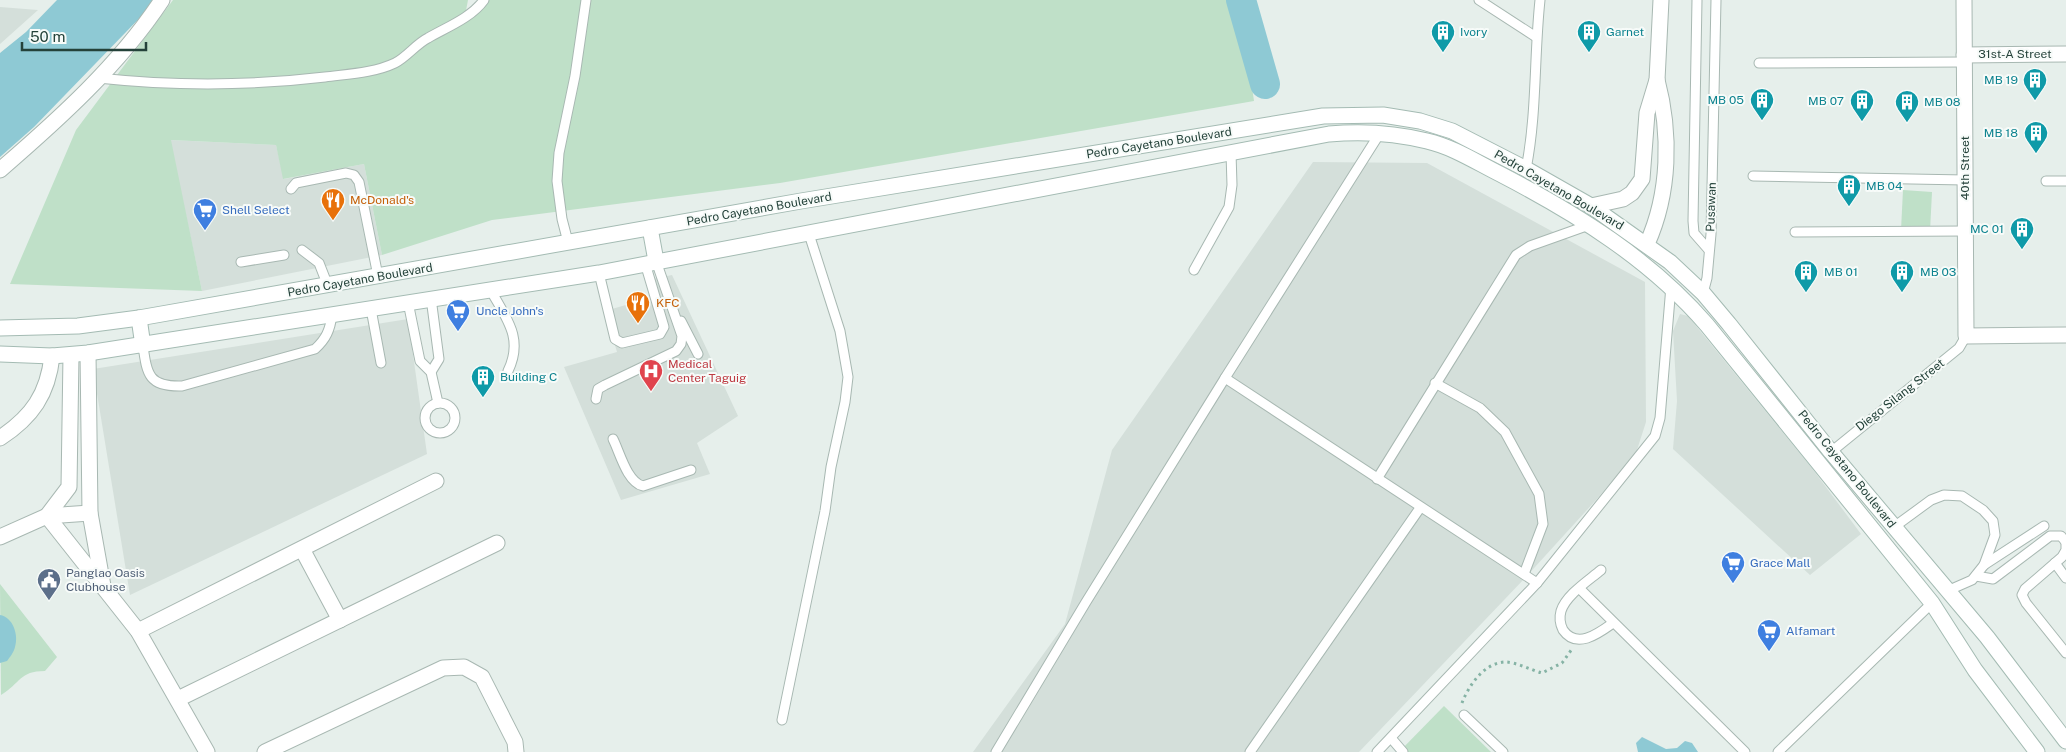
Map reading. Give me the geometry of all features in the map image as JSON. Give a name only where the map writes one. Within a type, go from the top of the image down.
[{"type":"main road","points":[[0,170],[63,114],[142,30],[162,0]]},
{"type":"main road","points":[[1592,206],[1623,199],[1638,186],[1644,170],[1647,113],[1657,80],[1661,0]]},
{"type":"main road","name":"40th Street","points":[[1964,0],[1966,336]]},
{"type":"main road","name":"31st-A Street","points":[[1964,58],[2066,54]]},
{"type":"main road","points":[[1647,244],[1660,210],[1665,180],[1664,106],[1657,80]]},
{"type":"main road","name":"Pedro Cayetano Boulevard","points":[[0,328],[78,326],[139,318],[860,192],[1344,114],[1383,115],[1439,126],[1526,169],[1592,206],[1647,244],[1703,293],[1830,452],[1998,650],[2066,741]]},
{"type":"main road","name":"Pedro Cayetano Boulevard","points":[[0,354],[52,356],[88,354],[490,288],[598,273],[1329,134],[1380,133],[1428,141],[1457,152],[1539,194],[1590,225],[1671,286],[1707,325],[1932,603],[1975,670],[2037,752]]},
{"type":"main road","points":[[650,228],[650,262]]},
{"type":"main road","points":[[139,318],[143,346]]},
{"type":"main road","points":[[1966,336],[2066,335]]},
{"type":"main road","points":[[88,354],[90,513],[104,590]]},
{"type":"main road","points":[[46,516],[69,487],[71,355]]},
{"type":"main road","points":[[0,438],[26,419],[40,398],[47,384],[52,356]]},
{"type":"main road","points":[[70,415],[89,416]]},
{"type":"main road","points":[[138,631],[436,480]]},
{"type":"main road","points":[[0,537],[46,516],[90,513]]},
{"type":"main road","points":[[46,516],[138,631],[207,752]]},
{"type":"main road","points":[[178,699],[497,543]]},
{"type":"main road","points":[[302,549],[340,620]]},
{"type":"main road","points":[[265,752],[443,668],[464,667],[482,677],[515,742],[516,752]]},
{"type":"lane","points":[[97,78],[149,83],[263,84],[378,69],[396,62],[426,39],[453,25],[480,6],[484,0]]},
{"type":"lane","points":[[568,242],[562,218],[557,181],[559,153],[575,76],[586,0]]},
{"type":"lane","points":[[1479,0],[1536,37]]},
{"type":"lane","points":[[1526,169],[1532,142],[1536,37],[1540,0]]},
{"type":"lane","name":"Pusawan","points":[[1696,0],[1693,222],[1694,233],[1708,249]]},
{"type":"lane","name":"Pusawan","points":[[1708,249],[1711,234],[1716,0]]},
{"type":"lane","points":[[1759,63],[1964,58]]},
{"type":"lane","points":[[996,752],[1086,602],[1380,133]]},
{"type":"lane","points":[[1194,270],[1228,206],[1232,185],[1231,153]]},
{"type":"lane","points":[[291,189],[296,183],[346,173],[354,175],[359,182],[378,276]]},
{"type":"lane","points":[[1753,176],[1965,180]]},
{"type":"lane","points":[[2046,181],[2066,181]]},
{"type":"lane","points":[[1377,479],[1435,382],[1516,255],[1530,246],[1590,225]]},
{"type":"lane","points":[[1794,232],[1965,231]]},
{"type":"lane","points":[[782,720],[825,511],[832,460],[845,402],[848,377],[840,331],[810,234]]},
{"type":"lane","points":[[1703,293],[1707,278],[1708,249]]},
{"type":"lane","points":[[302,250],[319,263],[328,286]]},
{"type":"lane","points":[[242,262],[284,255]]},
{"type":"lane","points":[[598,273],[615,340],[622,343],[660,334],[663,331],[664,327],[650,262]]},
{"type":"lane","points":[[650,262],[698,354]]},
{"type":"lane","points":[[1377,752],[1537,583],[1656,436],[1660,418],[1671,286]]},
{"type":"lane","points":[[490,288],[512,329],[516,345],[514,359],[508,371]]},
{"type":"lane","points":[[596,399],[598,390],[605,384],[676,351],[681,344],[682,336],[667,294]]},
{"type":"lane","points":[[431,298],[439,359],[431,372]]},
{"type":"lane","points":[[408,302],[420,361],[431,372],[438,404]]},
{"type":"lane","points":[[371,309],[381,362]]},
{"type":"lane","points":[[143,346],[146,371],[156,381],[168,386],[182,386],[315,349],[325,339],[331,327],[332,315]]},
{"type":"lane","name":"Diego Silang Street","points":[[1830,452],[1959,348],[1966,336]]},
{"type":"lane","points":[[1225,378],[1420,508],[1537,583]]},
{"type":"lane","points":[[1435,382],[1480,408],[1505,432],[1539,494],[1543,524],[1524,574]]},
{"type":"lane","points":[[613,439],[636,484],[643,486],[691,470]]},
{"type":"lane","points":[[1894,527],[1930,500],[1944,495],[1962,496],[1983,510],[1993,521],[1995,535],[1984,565],[1976,576],[1947,591]]},
{"type":"lane","points":[[1250,752],[1420,508]]},
{"type":"lane","points":[[1984,565],[2044,526]]},
{"type":"lane","points":[[1976,576],[1993,579],[2050,536],[2061,536],[2066,542],[2066,550],[2055,563],[2025,589],[2022,595],[2026,603],[2066,653]]},
{"type":"lane","points":[[2055,563],[2066,578]]},
{"type":"lane","points":[[1601,570],[1568,600],[1561,611],[1560,624],[1566,633],[1576,640],[1587,639],[1599,634],[1613,623]]},
{"type":"lane","points":[[1580,589],[1745,752]]},
{"type":"lane","points":[[1778,752],[1932,603]]},
{"type":"lane","points":[[1464,715],[1503,752]]},
{"type":"lane","points":[[1391,738],[1403,752]]},
{"type":"path","points":[[1464,715],[1462,703],[1466,692],[1476,679],[1492,664],[1506,662],[1542,673],[1562,663],[1571,652],[1576,640]]},
{"type":"shaded area","points":[[0,7],[38,10],[0,44]]},
{"type":"shaded area","points":[[170,140],[276,145],[284,179],[364,164],[382,255],[202,291]]},
{"type":"shaded area","points":[[1313,162],[1427,163],[1645,282],[1646,422],[1636,453],[1525,578],[1359,752],[973,752],[1065,624],[1112,450]]},
{"type":"shaded area","name":"Medical Center Taguig","points":[[672,275],[738,416],[697,443],[710,474],[621,500],[564,367],[617,352],[605,311],[657,296],[652,279]]},
{"type":"shaded area","points":[[1680,314],[1688,316],[1811,467],[1861,534],[1810,575],[1673,449],[1677,401],[1673,331]]},
{"type":"shaded area","points":[[408,319],[427,454],[130,595],[93,369]]},
{"type":"green space","points":[[173,0],[468,0],[464,21],[488,0],[1232,0],[1245,38],[1254,101],[780,183],[492,220],[382,255],[364,164],[283,179],[276,145],[171,140],[202,291],[10,284],[76,130]]},
{"type":"green space","points":[[1903,190],[1932,192],[1930,231],[1901,230]]},
{"type":"green space","points":[[0,584],[57,657],[45,671],[25,675],[1,695]]},
{"type":"green space","points":[[1444,706],[1491,752],[1399,752]]},
{"type":"water","points":[[57,0],[157,0],[34,127],[0,157],[0,53],[26,32]]},
{"type":"water","points":[[0,615],[5,616],[12,623],[16,642],[12,654],[7,661],[0,663]]},
{"type":"water","points":[[1642,737],[1666,749],[1677,748],[1685,741],[1692,743],[1698,752],[1638,752],[1636,743]]},
{"type":"waterway","points":[[1241,0],[1265,84]]},
{"type":"place","name":"Ivory","points":[[1443,53]]},
{"type":"place","name":"Garnet","points":[[1589,53]]},
{"type":"place","name":"MB 19","points":[[2035,101]]},
{"type":"place","name":"MB 05","points":[[1762,121]]},
{"type":"place","name":"MB 07","points":[[1862,122]]},
{"type":"place","name":"MB 08","points":[[1907,123]]},
{"type":"place","name":"MB 18","points":[[2036,154]]},
{"type":"place","name":"MB 04","points":[[1849,207]]},
{"type":"place","name":"McDonald's","points":[[333,221]]},
{"type":"place","name":"Shell Select","points":[[205,231]]},
{"type":"place","name":"MC 01","points":[[2022,250]]},
{"type":"place","name":"MB 01","points":[[1806,293]]},
{"type":"place","name":"MB 03","points":[[1902,293]]},
{"type":"place","name":"KFC","points":[[638,324]]},
{"type":"place","name":"Uncle John's","points":[[458,332]]},
{"type":"place","name":"Medical Center Taguig","points":[[651,392]]},
{"type":"place","name":"Building C","points":[[483,398]]},
{"type":"place","name":"Grace Mall","points":[[1733,584]]},
{"type":"place","name":"Panglao Oasis Clubhouse","points":[[49,601]]},
{"type":"place","name":"Alfamart","points":[[1769,652]]}]
